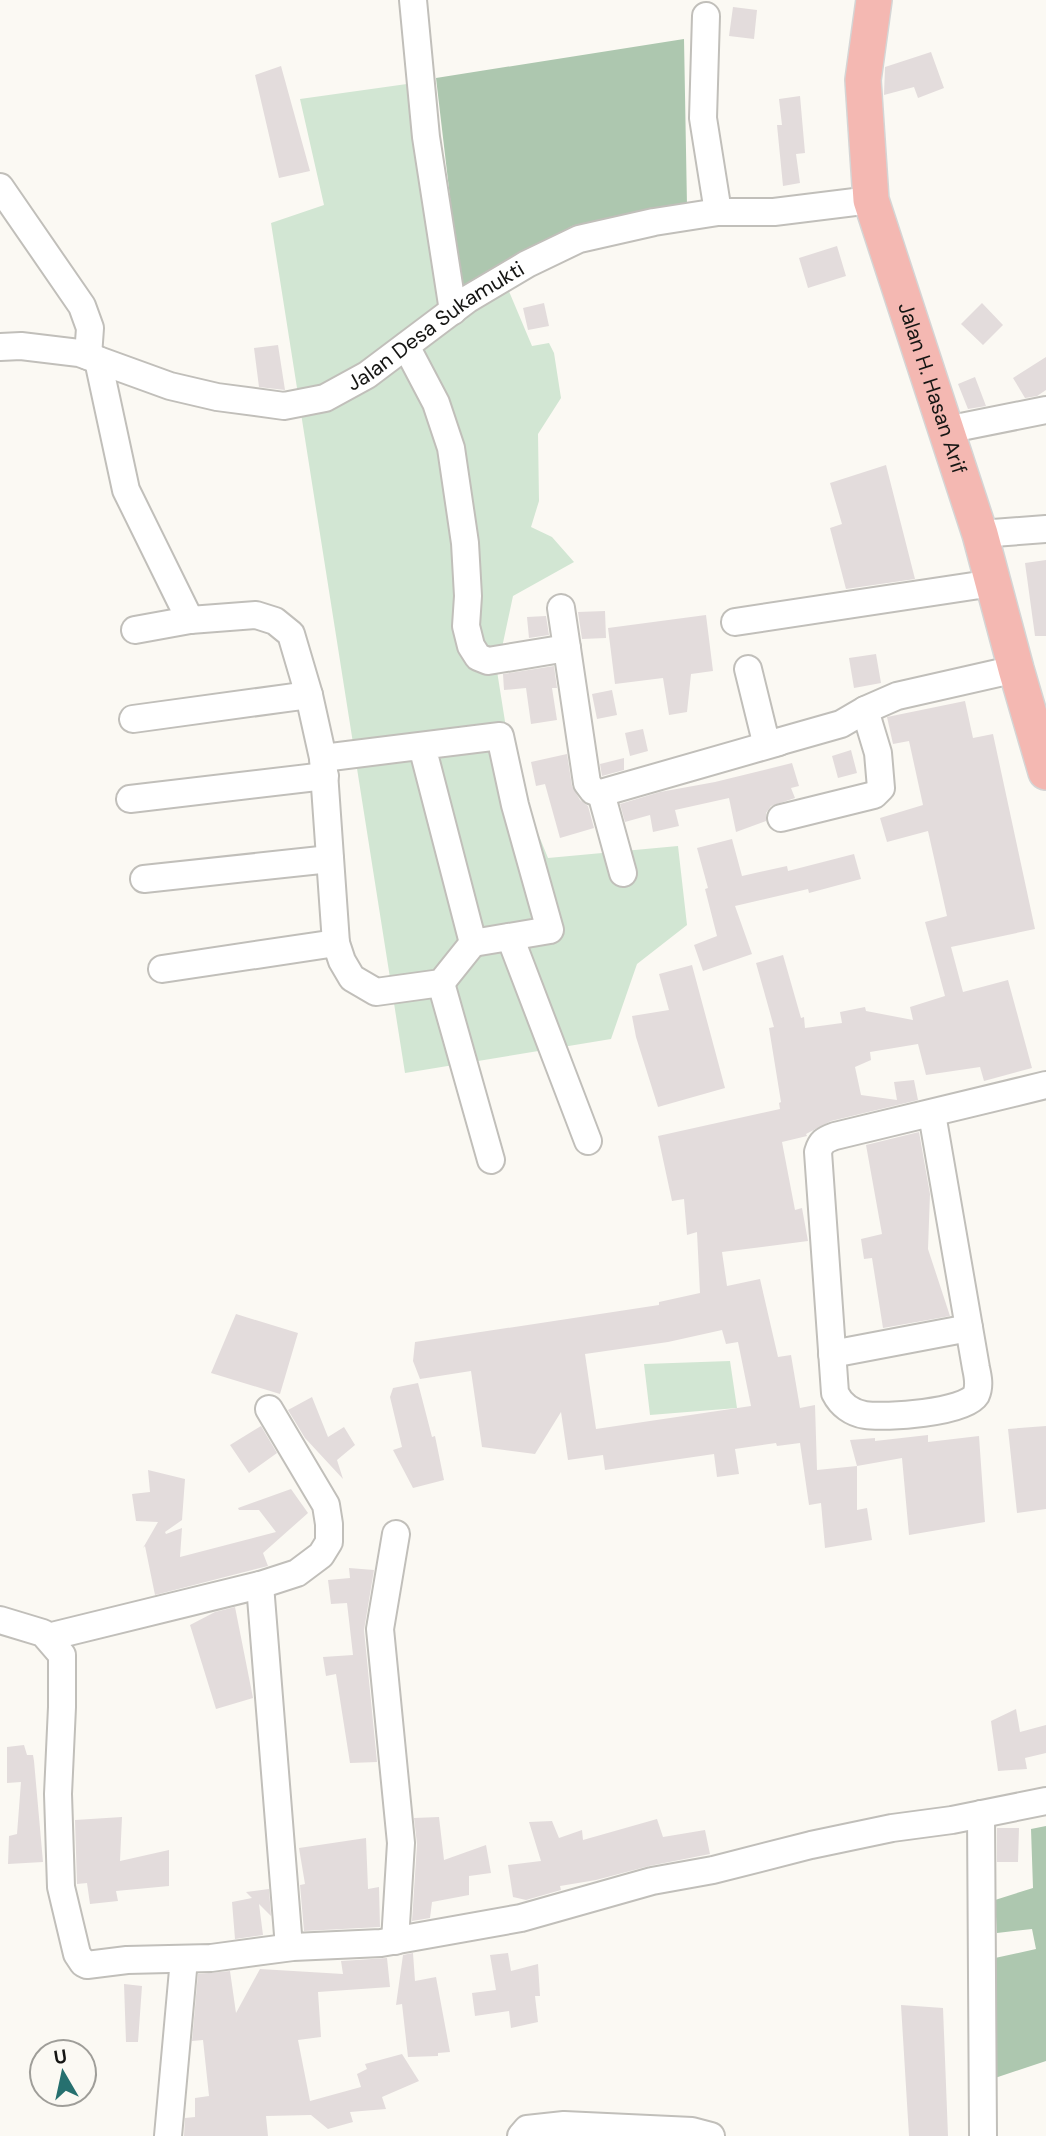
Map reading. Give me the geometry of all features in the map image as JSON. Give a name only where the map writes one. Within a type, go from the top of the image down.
[{"type":"main road","name":"Jalan H. Hasan Arif","points":[[874,0],[863,80],[871,200],[980,534],[1046,772]]},
{"type":"street","points":[[413,0],[427,145],[453,311]]},
{"type":"street","points":[[706,16],[703,118],[718,212]]},
{"type":"street","points":[[0,187],[82,306],[90,328],[93,358],[126,490],[190,620]]},
{"type":"street","name":"Jalan Desa Sukamukti","points":[[0,347],[21,346],[93,358],[170,386],[217,397],[284,405],[324,398],[366,375],[453,311],[527,264],[579,239],[654,222],[718,212],[774,212],[871,200]]},
{"type":"street","points":[[406,346],[436,403],[451,448],[465,543],[468,596],[466,626],[471,646],[478,657],[488,661],[567,648]]},
{"type":"street","points":[[946,430],[1046,410]]},
{"type":"street","points":[[980,534],[1046,529]]},
{"type":"street","points":[[735,622],[993,583]]},
{"type":"street","points":[[561,608],[587,783],[593,791],[601,793],[841,724],[864,710],[897,696],[1016,669]]},
{"type":"street","points":[[130,799],[324,767],[422,746],[500,736],[515,805],[550,930],[474,943],[441,983],[376,992],[352,978],[336,943],[324,767],[309,695],[291,634],[275,621],[256,615],[190,620],[135,630]]},
{"type":"street","points":[[748,669],[765,738],[779,743]]},
{"type":"street","points":[[133,719],[309,695]]},
{"type":"street","points":[[781,818],[874,795],[881,788],[878,753],[864,710]]},
{"type":"street","points":[[422,746],[474,943]]},
{"type":"street","points":[[601,793],[623,873]]},
{"type":"street","points":[[144,879],[330,859]]},
{"type":"street","points":[[510,937],[588,1141]]},
{"type":"street","points":[[162,969],[336,943]]},
{"type":"street","points":[[441,983],[491,1160]]},
{"type":"street","points":[[932,1114],[978,1389],[973,1398],[950,1409],[917,1414],[865,1415],[846,1408],[835,1393],[818,1153],[820,1144],[835,1136],[1046,1085]]},
{"type":"street","points":[[832,1354],[969,1328]]},
{"type":"street","points":[[48,1637],[260,1585],[297,1573],[321,1555],[329,1542],[326,1505],[270,1409]]},
{"type":"street","points":[[395,1941],[401,1843],[380,1629],[396,1534]]},
{"type":"street","points":[[260,1585],[289,1947]]},
{"type":"street","points":[[0,1620],[31,1628],[48,1637],[62,1655],[58,1794],[61,1887],[77,1954],[87,1965],[127,1960],[211,1958],[289,1947],[395,1941],[521,1918],[652,1881],[713,1870],[825,1842],[1046,1801]]},
{"type":"street","points":[[981,1814],[983,2136]]},
{"type":"street","points":[[168,2136],[184,1959]]},
{"type":"street","points":[[521,2136],[527,2129],[564,2125],[692,2131],[711,2136]]},
{"type":"green space","points":[[684,39],[687,206],[572,226],[461,291],[436,78]]},
{"type":"green space","points":[[414,83],[457,322],[508,289],[532,346],[549,343],[554,353],[561,398],[538,434],[539,501],[531,527],[552,537],[574,562],[513,596],[497,671],[513,772],[548,858],[678,846],[687,925],[637,964],[611,1039],[405,1073],[271,223],[324,205],[300,99]]},
{"type":"green space","points":[[730,1361],[737,1408],[650,1415],[644,1364]]},
{"type":"green space","points":[[1046,1826],[1046,2061],[992,2079],[995,1958],[1036,1949],[1032,1929],[997,1933],[995,1900],[1033,1888],[1031,1829]]},
{"type":"building","points":[[733,7],[757,10],[754,39],[729,36]]},
{"type":"building","points":[[931,52],[944,88],[918,98],[914,87],[884,95],[885,67]]},
{"type":"building","points":[[281,66],[310,171],[279,178],[255,75]]},
{"type":"building","points":[[800,96],[805,153],[796,154],[800,183],[783,186],[777,125],[782,125],[779,99]]},
{"type":"building","points":[[837,246],[846,276],[808,288],[799,258]]},
{"type":"building","points":[[544,303],[549,326],[528,330],[523,308]]},
{"type":"building","points":[[982,303],[1003,325],[983,345],[961,324]]},
{"type":"building","points":[[278,345],[285,390],[259,387],[254,348]]},
{"type":"building","points":[[1046,357],[1046,390],[1037,396],[1025,398],[1013,378]]},
{"type":"building","points":[[975,377],[986,406],[968,409],[958,384]]},
{"type":"building","points":[[886,465],[915,579],[846,589],[830,528],[842,524],[830,483]]},
{"type":"building","points":[[1046,560],[1046,636],[1035,636],[1025,563]]},
{"type":"building","points":[[605,611],[606,638],[582,639],[578,612]]},
{"type":"building","points":[[706,615],[713,671],[691,674],[687,712],[669,715],[663,678],[615,684],[608,628]]},
{"type":"building","points":[[546,616],[549,635],[529,638],[527,617]]},
{"type":"building","points":[[876,654],[881,683],[854,688],[849,658]]},
{"type":"building","points":[[554,666],[557,688],[552,688],[557,720],[531,724],[526,688],[504,690],[503,674]]},
{"type":"building","points":[[612,690],[617,715],[597,719],[592,694]]},
{"type":"building","points":[[965,701],[973,738],[993,734],[1035,929],[951,947],[963,992],[1008,980],[1032,1068],[984,1081],[980,1067],[926,1075],[918,1044],[870,1052],[871,1060],[855,1067],[861,1095],[897,1100],[894,1082],[914,1080],[918,1100],[831,1121],[806,1134],[807,1136],[782,1142],[795,1210],[802,1208],[808,1241],[722,1252],[727,1286],[760,1279],[778,1357],[791,1355],[800,1408],[815,1405],[817,1470],[857,1466],[857,1510],[867,1508],[872,1540],[825,1548],[821,1503],[809,1505],[800,1443],[777,1446],[776,1443],[735,1449],[739,1474],[717,1477],[714,1454],[605,1470],[603,1455],[568,1460],[561,1412],[535,1454],[482,1447],[471,1371],[420,1379],[413,1361],[415,1342],[659,1305],[659,1302],[700,1293],[697,1232],[687,1235],[684,1199],[672,1201],[658,1136],[780,1109],[769,1028],[774,1027],[756,963],[783,955],[801,1018],[804,1017],[805,1028],[842,1023],[840,1012],[865,1007],[866,1011],[913,1020],[910,1007],[945,996],[925,922],[947,916],[928,831],[887,842],[880,818],[923,805],[909,741],[893,744],[887,717]],"holes":[[[722,1330],[726,1344],[738,1342],[751,1406],[596,1429],[585,1354],[668,1342]]]},
{"type":"building","points":[[643,729],[648,751],[630,756],[625,733]]},
{"type":"building","points":[[851,750],[857,773],[838,778],[832,756]]},
{"type":"building","points":[[567,754],[572,786],[580,800],[588,806],[594,828],[560,838],[545,784],[536,786],[531,762]]},
{"type":"building","points":[[624,758],[624,770],[602,776],[600,764]]},
{"type":"building","points":[[792,763],[799,786],[791,788],[795,798],[771,806],[766,813],[766,821],[736,832],[729,798],[675,810],[679,826],[653,832],[650,815],[625,822],[620,804],[660,792]]},
{"type":"building","points":[[732,839],[742,876],[787,866],[788,871],[854,854],[861,879],[809,893],[808,889],[735,906],[752,954],[703,971],[694,945],[717,936],[697,848]]},
{"type":"building","points":[[692,965],[725,1088],[658,1107],[632,1016],[669,1010],[659,974]]},
{"type":"building","points":[[919,1132],[930,1194],[928,1249],[950,1316],[883,1328],[872,1258],[864,1259],[861,1239],[882,1234],[866,1145]]},
{"type":"building","points":[[236,1314],[298,1333],[280,1394],[211,1373]]},
{"type":"building","points":[[418,1383],[432,1437],[435,1436],[444,1480],[413,1488],[393,1450],[402,1447],[390,1397],[393,1388]]},
{"type":"building","points":[[312,1397],[328,1437],[344,1427],[355,1445],[337,1460],[343,1479],[305,1438],[288,1410]]},
{"type":"building","points":[[261,1426],[277,1453],[249,1473],[230,1445]]},
{"type":"building","points":[[1046,1426],[1046,1509],[1017,1513],[1008,1429]]},
{"type":"building","points":[[928,1435],[928,1442],[979,1436],[985,1522],[909,1535],[902,1458],[857,1466],[850,1440],[875,1438],[875,1441]]},
{"type":"building","points":[[148,1470],[185,1479],[182,1520],[165,1532],[166,1534],[182,1528],[180,1557],[276,1532],[259,1510],[238,1508],[291,1489],[308,1513],[263,1553],[268,1566],[155,1595],[145,1546],[143,1548],[158,1522],[136,1521],[132,1494],[150,1492]]},
{"type":"building","points":[[349,1568],[374,1570],[364,1630],[377,1762],[350,1763],[336,1674],[326,1676],[323,1657],[353,1655],[347,1603],[331,1604],[328,1580],[350,1578]]},
{"type":"building","points":[[235,1607],[253,1698],[216,1709],[190,1625],[215,1612]]},
{"type":"building","points":[[1016,1709],[1020,1732],[1046,1725],[1046,1753],[1025,1758],[1027,1769],[998,1771],[991,1721]]},
{"type":"building","points":[[24,1745],[27,1755],[33,1755],[34,1761],[43,1862],[8,1864],[9,1836],[17,1834],[21,1782],[7,1783],[7,1747]]},
{"type":"building","points":[[122,1817],[120,1861],[169,1850],[169,1886],[116,1891],[118,1901],[90,1904],[87,1883],[77,1884],[75,1820]]},
{"type":"building","points":[[439,1817],[444,1860],[486,1845],[491,1873],[469,1876],[469,1895],[432,1902],[430,1918],[412,1921],[417,1844],[414,1818]]},
{"type":"building","points":[[657,1819],[663,1837],[705,1830],[710,1854],[560,1886],[561,1890],[526,1900],[513,1897],[508,1865],[541,1861],[529,1822],[552,1821],[559,1838],[582,1830],[583,1840]]},
{"type":"building","points":[[997,1828],[1019,1828],[1018,1862],[997,1862]]},
{"type":"building","points":[[366,1838],[368,1889],[379,1887],[380,1927],[304,1931],[300,1885],[305,1884],[299,1848]]},
{"type":"building","points":[[269,1889],[271,1916],[259,1904],[263,1935],[235,1939],[232,1902],[252,1898],[246,1892]]},
{"type":"building","points":[[413,1953],[415,1981],[436,1977],[450,2052],[438,2053],[438,2056],[408,2057],[402,2004],[396,2005],[403,1955]]},
{"type":"building","points":[[508,1953],[511,1971],[538,1964],[540,1996],[535,1996],[538,2022],[511,2028],[509,2011],[475,2016],[472,1993],[496,1990],[490,1955]]},
{"type":"building","points":[[387,1958],[390,1987],[318,1992],[321,2037],[298,2040],[310,2101],[361,2087],[357,2074],[367,2069],[365,2064],[402,2054],[419,2081],[382,2097],[386,2109],[350,2112],[353,2122],[328,2129],[311,2115],[266,2116],[268,2136],[184,2136],[185,2118],[195,2117],[195,2098],[209,2096],[203,2040],[192,2041],[198,1974],[230,1971],[236,2013],[260,1969],[343,1974],[341,1961]]},
{"type":"building","points":[[124,1984],[142,1986],[138,2042],[126,2042]]},
{"type":"building","points":[[901,2005],[943,2008],[948,2136],[909,2136]]}]
